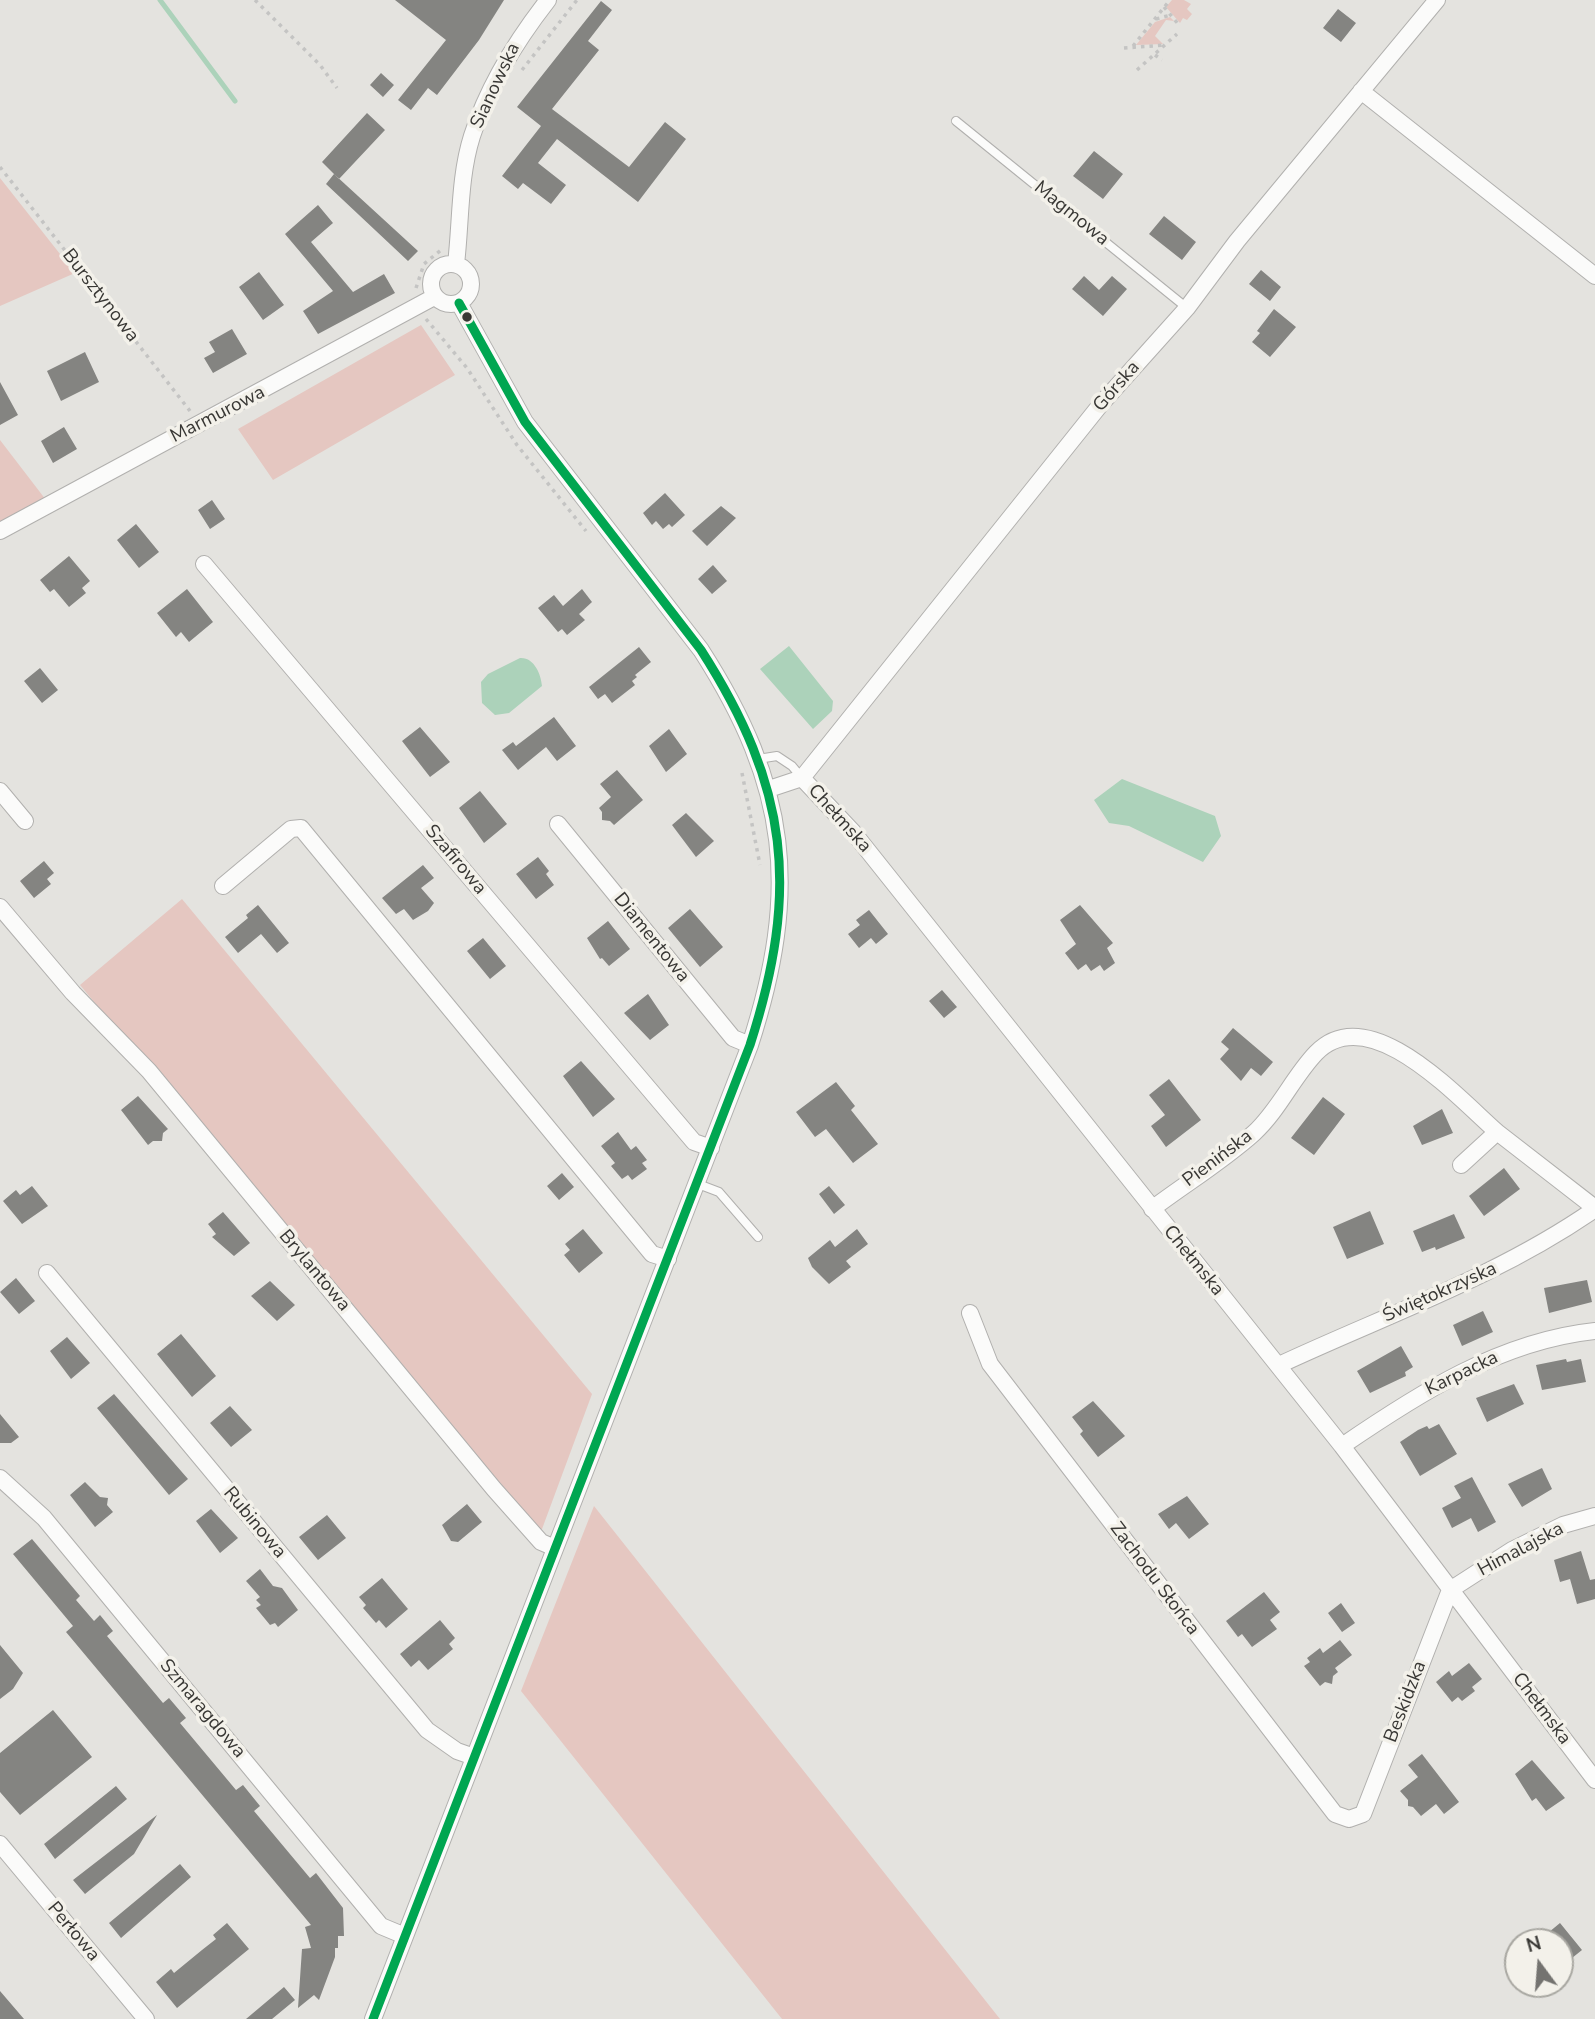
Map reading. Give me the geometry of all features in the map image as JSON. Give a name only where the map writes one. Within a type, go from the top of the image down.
[{"type":"street","name":"Sianowska","points":[[456,264],[462,192],[472,138],[487,99],[518,38],[548,0]]},
{"type":"street","name":"Górska","points":[[802,778],[1101,404],[1187,308],[1237,241],[1437,0]]},
{"type":"street","points":[[1361,91],[1595,276]]},
{"type":"street","points":[[456,264],[465,270],[471,281],[470,293],[459,303],[445,304],[434,296],[431,283],[436,270],[445,265],[456,264]]},
{"type":"street","name":"Marmurowa","points":[[0,531],[434,296]]},
{"type":"street","points":[[373,2019],[750,1045],[764,1001],[774,954],[782,887],[778,834],[769,789],[742,719],[701,650],[525,422],[459,303]]},
{"type":"street","name":"Szafirowa","points":[[204,564],[694,1142],[711,1148]]},
{"type":"street","name":"Chełmska","points":[[769,789],[802,778],[853,832],[1342,1446],[1595,1780]]},
{"type":"street","points":[[0,791],[25,821]]},
{"type":"street","name":"Diamentowa","points":[[558,824],[733,1038],[750,1045]]},
{"type":"street","points":[[223,886],[291,829],[301,828],[652,1254],[668,1259]]},
{"type":"street","name":"Brylantowa","points":[[0,907],[72,993],[149,1071],[494,1489],[541,1542],[555,1548]]},
{"type":"street","name":"Pienińska","points":[[1152,1209],[1255,1132],[1317,1052],[1334,1040],[1356,1035],[1386,1043],[1418,1063],[1497,1132]]},
{"type":"street","points":[[1461,1165],[1497,1132],[1595,1209]]},
{"type":"street","name":"Świętokrzyska","points":[[1279,1366],[1496,1269],[1550,1240],[1595,1209]]},
{"type":"street","name":"Rubinowa","points":[[47,1273],[427,1730],[457,1751],[474,1757]]},
{"type":"street","name":"Zachodu Słońca","points":[[970,1313],[990,1364],[1335,1814],[1349,1819],[1363,1814]]},
{"type":"street","name":"Karpacka","points":[[1342,1446],[1409,1400],[1462,1372],[1521,1347],[1595,1331]]},
{"type":"street","name":"Szmaragdowa","points":[[0,1478],[44,1518],[381,1926],[405,1936]]},
{"type":"street","name":"Himalajska","points":[[1450,1590],[1512,1550],[1563,1525],[1595,1516]]},
{"type":"street","name":"Beskidzka","points":[[1363,1814],[1450,1590]]},
{"type":"street","name":"Perłowa","points":[[0,1844],[146,2019]]},
{"type":"lane","name":"Magmowa","points":[[956,121],[1187,308]]},
{"type":"lane","points":[[758,759],[777,756],[792,766],[802,778]]},
{"type":"lane","points":[[698,1184],[719,1192],[758,1237]]},
{"type":"path","points":[[255,0],[320,65],[337,88]]},
{"type":"path","points":[[517,76],[577,0]]},
{"type":"path","points":[[1133,46],[1170,0]]},
{"type":"path","points":[[1163,6],[1180,25]]},
{"type":"path","points":[[1154,20],[1171,15]]},
{"type":"path","points":[[1137,69],[1177,34]]},
{"type":"path","points":[[1124,48],[1167,45]]},
{"type":"path","points":[[1155,55],[1163,60]]},
{"type":"path","name":"Bursztynowa","points":[[0,167],[200,424]]},
{"type":"path","points":[[444,248],[424,264],[415,291],[409,296],[467,368],[517,445],[593,540]]},
{"type":"path","points":[[740,765],[761,872]]},
{"type":"shaded area","points":[[1172,0],[1184,0],[1191,4],[1187,9],[1192,14],[1187,20],[1183,18],[1180,23],[1166,7]]},
{"type":"shaded area","points":[[1170,17],[1174,21],[1166,20],[1155,36],[1163,44],[1136,45],[1155,22]]},
{"type":"shaded area","points":[[0,178],[75,273],[0,306]]},
{"type":"shaded area","points":[[421,325],[455,375],[273,480],[238,429]]},
{"type":"shaded area","points":[[0,440],[46,500],[0,523]]},
{"type":"shaded area","points":[[789,646],[833,701],[832,711],[813,729],[760,669]]},
{"type":"shaded area","points":[[520,658],[533,663],[542,686],[509,713],[495,715],[482,703],[481,682],[488,674]]},
{"type":"shaded area","points":[[1122,779],[1215,816],[1221,836],[1203,862],[1129,826],[1109,823],[1094,800]]},
{"type":"shaded area","points":[[182,899],[592,1394],[542,1529],[533,1530],[80,985]]},
{"type":"shaded area","points":[[594,1506],[1000,2019],[782,2019],[521,1691]]},
{"type":"building","points":[[395,0],[504,0],[479,40],[437,95],[428,88],[411,110],[398,100],[446,40]]},
{"type":"building","points":[[601,1],[612,10],[588,41],[599,50],[552,109],[629,167],[665,122],[686,139],[638,202],[557,139],[538,163],[566,185],[551,204],[523,183],[518,189],[502,176],[541,126],[517,107]]},
{"type":"building","points":[[1338,9],[1356,23],[1341,42],[1323,28]]},
{"type":"building","points":[[381,73],[394,85],[383,97],[370,85]]},
{"type":"building","points":[[367,113],[385,130],[339,179],[322,162]]},
{"type":"building","points":[[1094,151],[1123,174],[1103,199],[1073,176]]},
{"type":"building","points":[[334,174],[418,251],[408,261],[326,184]]},
{"type":"building","points":[[318,205],[333,223],[311,242],[353,292],[384,274],[395,293],[318,334],[303,311],[333,291],[285,234]]},
{"type":"building","points":[[1164,216],[1196,242],[1182,260],[1149,234]]},
{"type":"building","points":[[1261,270],[1281,287],[1270,301],[1249,284]]},
{"type":"building","points":[[259,272],[284,305],[263,320],[239,287]]},
{"type":"building","points":[[1084,276],[1099,290],[1112,276],[1127,289],[1103,316],[1072,289]]},
{"type":"building","points":[[1274,309],[1296,327],[1270,357],[1252,342]]},
{"type":"building","points":[[232,329],[247,354],[213,373],[204,358],[215,352],[209,342]]},
{"type":"building","points":[[85,352],[99,382],[61,401],[47,371]]},
{"type":"building","points":[[0,382],[18,415],[0,425]]},
{"type":"building","points":[[64,427],[77,449],[53,463],[41,441]]},
{"type":"building","points":[[665,493],[685,515],[672,527],[669,524],[663,529],[656,521],[652,525],[643,513]]},
{"type":"building","points":[[212,500],[225,519],[210,529],[198,510]]},
{"type":"building","points":[[721,506],[736,518],[707,546],[692,531]]},
{"type":"building","points":[[136,524],[159,552],[139,568],[117,540]]},
{"type":"building","points":[[69,556],[90,581],[82,588],[86,593],[69,607],[54,589],[50,592],[40,580]]},
{"type":"building","points":[[713,565],[727,581],[712,594],[698,579]]},
{"type":"building","points":[[187,589],[213,622],[189,642],[181,632],[176,637],[157,613]]},
{"type":"building","points":[[582,589],[592,602],[579,614],[585,620],[567,635],[562,629],[558,632],[538,608],[554,595],[563,606]]},
{"type":"building","points":[[639,647],[651,662],[635,675],[637,677],[632,681],[635,685],[612,703],[605,694],[598,699],[589,687]]},
{"type":"building","points":[[40,668],[58,690],[42,703],[24,681]]},
{"type":"building","points":[[554,717],[576,746],[557,761],[546,747],[518,770],[502,750],[513,742],[516,746]]},
{"type":"building","points":[[420,727],[450,762],[430,777],[402,741]]},
{"type":"building","points":[[669,729],[687,754],[666,772],[649,746]]},
{"type":"building","points":[[617,770],[643,800],[614,825],[610,821],[602,820],[599,808],[611,797],[600,784]]},
{"type":"building","points":[[480,791],[507,824],[484,843],[459,808]]},
{"type":"building","points":[[686,813],[714,841],[696,857],[672,825]]},
{"type":"building","points":[[538,857],[549,871],[546,874],[554,885],[536,899],[516,874]]},
{"type":"building","points":[[44,861],[54,873],[47,879],[51,884],[34,898],[20,881]]},
{"type":"building","points":[[423,865],[434,878],[421,888],[434,903],[428,911],[413,920],[404,909],[396,914],[382,898]]},
{"type":"building","points":[[258,905],[289,943],[277,953],[261,934],[238,953],[225,937],[248,918],[246,915]]},
{"type":"building","points":[[1080,905],[1113,943],[1107,948],[1115,963],[1104,971],[1100,965],[1091,971],[1086,964],[1078,970],[1065,953],[1076,944],[1060,920]]},
{"type":"building","points":[[690,909],[723,947],[700,967],[668,928]]},
{"type":"building","points":[[869,910],[888,934],[876,944],[871,938],[859,948],[848,934],[860,925],[856,920]]},
{"type":"building","points":[[608,921],[630,949],[609,966],[600,959],[587,938]]},
{"type":"building","points":[[483,938],[506,966],[490,979],[467,951]]},
{"type":"building","points":[[942,990],[957,1007],[944,1018],[929,1001]]},
{"type":"building","points":[[648,994],[669,1025],[650,1040],[624,1013]]},
{"type":"building","points":[[1233,1028],[1273,1062],[1261,1076],[1251,1068],[1241,1081],[1220,1059],[1229,1049],[1221,1042]]},
{"type":"building","points":[[581,1061],[615,1099],[593,1117],[563,1076]]},
{"type":"building","points":[[1169,1079],[1201,1120],[1166,1147],[1151,1126],[1165,1115],[1149,1095]]},
{"type":"building","points":[[836,1082],[855,1106],[851,1110],[878,1144],[853,1163],[826,1129],[815,1137],[796,1112]]},
{"type":"building","points":[[138,1096],[168,1129],[163,1133],[162,1141],[153,1141],[148,1145],[121,1110]]},
{"type":"building","points":[[1323,1097],[1345,1114],[1314,1155],[1291,1138]]},
{"type":"building","points":[[1442,1109],[1453,1133],[1422,1145],[1413,1126]]},
{"type":"building","points":[[618,1132],[631,1150],[636,1146],[647,1160],[642,1163],[647,1169],[632,1180],[628,1175],[622,1179],[611,1166],[615,1163],[601,1146]]},
{"type":"building","points":[[1504,1168],[1520,1189],[1484,1216],[1469,1196]]},
{"type":"building","points":[[562,1173],[574,1187],[559,1200],[547,1186]]},
{"type":"building","points":[[32,1186],[48,1206],[22,1224],[3,1201],[16,1190],[20,1195]]},
{"type":"building","points":[[829,1186],[845,1205],[834,1214],[819,1194]]},
{"type":"building","points":[[1370,1211],[1384,1244],[1347,1259],[1333,1227]]},
{"type":"building","points":[[223,1212],[250,1243],[234,1256],[212,1237],[216,1234],[208,1224]]},
{"type":"building","points":[[1454,1214],[1465,1238],[1436,1250],[1435,1247],[1422,1252],[1413,1231]]},
{"type":"building","points":[[583,1229],[603,1253],[579,1273],[564,1255],[570,1250],[565,1244]]},
{"type":"building","points":[[857,1229],[868,1244],[846,1261],[851,1267],[829,1284],[812,1267],[808,1258],[830,1240],[835,1247]]},
{"type":"building","points":[[16,1278],[35,1301],[19,1314],[0,1292]]},
{"type":"building","points":[[1587,1280],[1592,1302],[1549,1313],[1544,1288]]},
{"type":"building","points":[[270,1281],[295,1305],[277,1321],[251,1296]]},
{"type":"building","points":[[1483,1311],[1493,1332],[1462,1346],[1453,1325]]},
{"type":"building","points":[[181,1334],[216,1376],[192,1397],[157,1354]]},
{"type":"building","points":[[67,1337],[90,1363],[71,1379],[50,1351]]},
{"type":"building","points":[[1401,1346],[1413,1367],[1405,1372],[1406,1376],[1370,1393],[1357,1371]]},
{"type":"building","points":[[1566,1359],[1567,1362],[1581,1359],[1586,1382],[1542,1390],[1536,1365]]},
{"type":"building","points":[[1514,1384],[1524,1404],[1487,1422],[1476,1398]]},
{"type":"building","points":[[114,1394],[188,1479],[169,1495],[97,1408]]},
{"type":"building","points":[[1093,1401],[1125,1436],[1098,1457],[1080,1434],[1083,1431],[1072,1417]]},
{"type":"building","points":[[230,1406],[252,1430],[231,1447],[210,1423]]},
{"type":"building","points":[[0,1414],[19,1437],[11,1443],[0,1443]]},
{"type":"building","points":[[1439,1424],[1457,1454],[1420,1476],[1400,1442],[1418,1430]]},
{"type":"building","points":[[1542,1468],[1552,1489],[1522,1507],[1508,1484]]},
{"type":"building","points":[[1472,1477],[1496,1522],[1478,1532],[1471,1518],[1452,1528],[1442,1508],[1461,1498],[1454,1486]]},
{"type":"building","points":[[85,1482],[100,1497],[108,1498],[107,1505],[113,1512],[95,1527],[70,1495]]},
{"type":"building","points":[[1187,1496],[1209,1524],[1189,1539],[1176,1523],[1169,1529],[1158,1514]]},
{"type":"building","points":[[467,1504],[482,1522],[458,1542],[451,1541],[442,1525]]},
{"type":"building","points":[[211,1509],[238,1538],[220,1553],[196,1521]]},
{"type":"building","points":[[327,1515],[346,1538],[318,1560],[299,1537]]},
{"type":"building","points":[[32,1539],[80,1596],[76,1600],[94,1621],[100,1615],[113,1631],[107,1636],[163,1703],[169,1698],[186,1718],[180,1723],[236,1790],[243,1785],[260,1806],[254,1811],[310,1878],[316,1873],[343,1908],[344,1936],[338,1936],[338,1948],[335,1948],[335,1957],[319,2000],[314,1995],[298,2008],[302,1949],[311,1948],[305,1927],[311,1925],[66,1632],[73,1626],[13,1554]]},
{"type":"building","points":[[1581,1551],[1590,1580],[1595,1579],[1595,1599],[1577,1604],[1570,1579],[1560,1582],[1554,1560]]},
{"type":"building","points":[[260,1569],[273,1586],[282,1588],[298,1610],[278,1627],[275,1623],[270,1625],[256,1608],[261,1605],[256,1600],[260,1597],[246,1581]]},
{"type":"building","points":[[382,1578],[408,1609],[386,1628],[379,1620],[376,1623],[363,1608],[366,1605],[359,1597]]},
{"type":"building","points":[[1264,1592],[1280,1612],[1270,1620],[1277,1629],[1252,1647],[1242,1634],[1238,1637],[1226,1621]]},
{"type":"building","points":[[1341,1603],[1355,1623],[1342,1632],[1328,1613]]},
{"type":"building","points":[[440,1620],[455,1638],[449,1644],[453,1649],[428,1670],[419,1660],[411,1667],[400,1654]]},
{"type":"building","points":[[1340,1640],[1352,1655],[1335,1668],[1338,1672],[1333,1676],[1332,1684],[1325,1682],[1320,1686],[1304,1666],[1310,1662],[1307,1658],[1320,1648],[1323,1653]]},
{"type":"building","points":[[0,1645],[23,1673],[13,1689],[0,1699]]},
{"type":"building","points":[[1469,1663],[1482,1679],[1472,1687],[1475,1691],[1462,1701],[1458,1697],[1452,1702],[1436,1682],[1449,1671],[1452,1676]]},
{"type":"building","points":[[53,1710],[92,1757],[20,1815],[0,1792],[0,1753]]},
{"type":"building","points":[[1422,1754],[1459,1802],[1444,1814],[1436,1804],[1421,1816],[1413,1807],[1408,1806],[1408,1800],[1400,1791],[1418,1777],[1408,1765]]},
{"type":"building","points":[[1532,1760],[1565,1798],[1546,1811],[1536,1798],[1532,1801],[1515,1774]]},
{"type":"building","points":[[116,1786],[127,1799],[55,1859],[44,1844]]},
{"type":"building","points":[[157,1815],[134,1854],[85,1894],[73,1880]]},
{"type":"building","points":[[180,1864],[191,1877],[121,1938],[109,1923]]},
{"type":"building","points":[[227,1923],[249,1949],[177,2008],[156,1982],[171,1969],[174,1973],[216,1939],[213,1935]]},
{"type":"building","points":[[1574,1940],[1582,1950],[1574,1956]]},
{"type":"building","points":[[284,1987],[295,2000],[272,2019],[246,2019]]},
{"type":"building","points":[[0,1991],[24,2019],[0,2019]]},
{"type":"waterway","points":[[160,0],[235,101]]},
{"type":"transit line","points":[[373,2019],[750,1045],[766,989],[776,937],[780,888],[777,841],[768,794],[753,748],[730,700],[701,650],[525,422],[459,303]]}]
